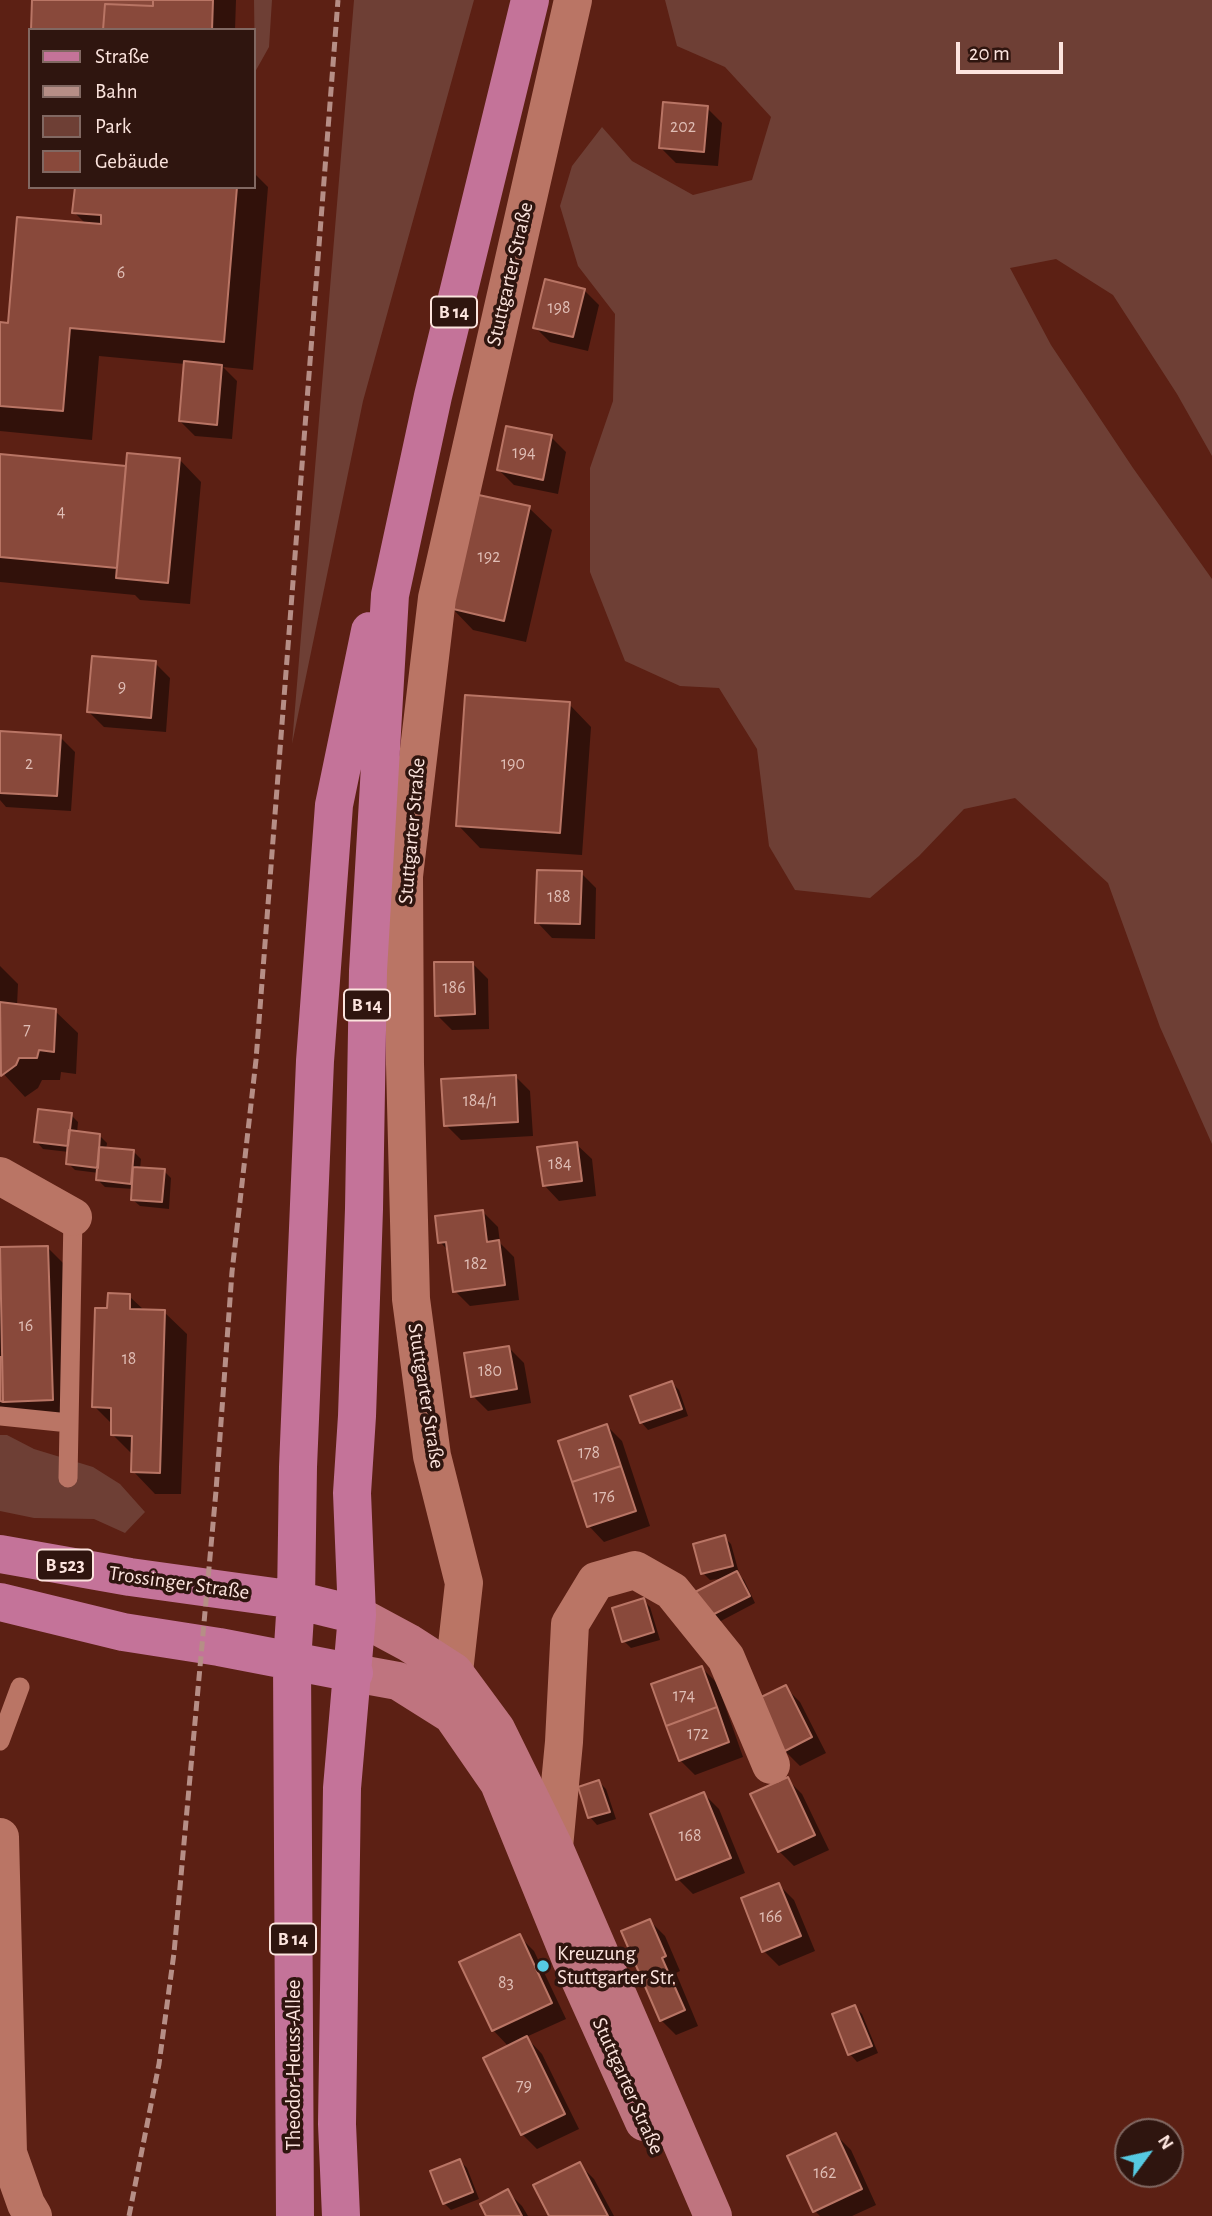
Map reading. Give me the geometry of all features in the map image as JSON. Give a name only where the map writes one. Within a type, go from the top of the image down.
[{"type":"main road","name":"B 14","points":[[354,1673],[357,1615],[352,1493],[364,1223],[368,971],[390,595],[433,396],[530,0]]},
{"type":"main road","name":"B 14","points":[[292,1662],[314,1075],[334,805],[368,635],[390,595]]},
{"type":"main road","name":"Trossinger Straße","points":[[0,1553],[130,1577],[296,1600],[357,1615]]},
{"type":"main road","name":"B 523","points":[[0,1602],[123,1632],[354,1673]]},
{"type":"main road","name":"Stuttgarter Straße","points":[[357,1615],[409,1643],[454,1672],[496,1729],[554,1847],[713,2216]]},
{"type":"main road","name":"Theodor-Heuss-Allee","points":[[292,1662],[295,2216]]},
{"type":"main road","name":"Stuttgarter Straße","points":[[354,1673],[398,1681],[452,1715],[499,1783],[571,1960],[687,2216]]},
{"type":"main road","name":"Theodor-Heuss-Allee","points":[[341,2216],[337,2124],[342,1788],[354,1673]]},
{"type":"street","name":"Stuttgarter Straße","points":[[454,1672],[464,1583],[432,1456],[411,1299],[405,1064],[404,876],[437,598],[573,0]]},
{"type":"street","points":[[0,1176],[73,1216]]},
{"type":"street","name":"Stuttgarter Straße","points":[[554,1847],[565,1742],[570,1624],[596,1581],[635,1570],[672,1591],[726,1658],[771,1765]]},
{"type":"street","points":[[0,1837],[4,2155],[33,2216]]},
{"type":"lane","points":[[68,1478],[73,1216]]},
{"type":"lane","points":[[0,1416],[69,1423]]},
{"type":"lane","points":[[0,1741],[20,1688]]},
{"type":"green space","points":[[254,0],[272,0],[269,47],[256,70],[256,28]]},
{"type":"green space","points":[[354,0],[474,0],[363,401],[292,744]]},
{"type":"green space","points":[[665,0],[1212,0],[1212,456],[1177,394],[1113,295],[1056,259],[1010,268],[1051,345],[1133,468],[1212,579],[1212,1144],[1160,1027],[1108,883],[1015,798],[964,809],[919,856],[870,898],[795,890],[769,846],[757,749],[719,688],[680,686],[625,661],[590,572],[590,468],[613,401],[615,314],[578,266],[560,206],[572,166],[602,127],[632,161],[693,195],[752,180],[771,117],[725,67],[677,46]]},
{"type":"green space","points":[[0,1435],[7,1435],[34,1449],[93,1467],[120,1484],[145,1512],[125,1533],[94,1519],[34,1518],[0,1511]]},
{"type":"building","points":[[32,0],[153,0],[153,6],[105,4],[103,28],[31,28]]},
{"type":"building","points":[[153,0],[213,0],[212,28],[103,28],[105,4],[153,6]]},
{"type":"building","points":[[663,102],[708,106],[704,152],[659,148]]},
{"type":"building","points":[[75,189],[237,189],[224,342],[70,328],[63,411],[0,406],[0,322],[8,323],[17,217],[101,224],[101,215],[72,213]]},
{"type":"building","points":[[545,279],[585,289],[573,337],[533,328]]},
{"type":"building","points":[[184,361],[222,365],[217,425],[179,421]]},
{"type":"building","points":[[506,426],[552,435],[543,480],[497,470]]},
{"type":"building","points":[[127,453],[180,458],[168,583],[116,578]]},
{"type":"building","points":[[0,454],[126,466],[117,568],[0,557]]},
{"type":"building","points":[[474,494],[530,506],[504,621],[449,608]]},
{"type":"building","points":[[92,656],[156,661],[151,718],[87,712]]},
{"type":"building","points":[[465,695],[570,702],[560,833],[456,826]]},
{"type":"building","points":[[0,731],[61,735],[57,796],[0,793]]},
{"type":"building","points":[[537,870],[582,871],[580,924],[535,923]]},
{"type":"building","points":[[434,962],[473,962],[475,1014],[435,1016]]},
{"type":"building","points":[[0,1002],[56,1009],[54,1052],[39,1050],[37,1058],[19,1058],[16,1065],[1,1076]]},
{"type":"building","points":[[516,1075],[518,1122],[444,1126],[441,1079]]},
{"type":"building","points":[[38,1109],[72,1113],[68,1146],[34,1142]]},
{"type":"building","points":[[69,1130],[100,1134],[98,1168],[66,1164]]},
{"type":"building","points":[[577,1142],[582,1181],[543,1186],[537,1147]]},
{"type":"building","points":[[99,1147],[134,1150],[131,1184],[96,1180]]},
{"type":"building","points":[[133,1167],[165,1169],[162,1202],[131,1200]]},
{"type":"building","points":[[483,1210],[487,1242],[499,1240],[505,1285],[453,1292],[446,1242],[438,1243],[435,1216]]},
{"type":"building","points":[[48,1246],[53,1400],[3,1402],[0,1247]]},
{"type":"building","points":[[108,1293],[130,1294],[130,1309],[165,1310],[160,1473],[131,1472],[132,1436],[111,1435],[111,1408],[92,1407],[95,1308],[107,1308]]},
{"type":"building","points":[[509,1346],[517,1389],[471,1397],[464,1353]]},
{"type":"building","points":[[2,1357],[3,1402],[0,1401]]},
{"type":"building","points":[[672,1381],[682,1409],[640,1423],[630,1396]]},
{"type":"building","points":[[607,1424],[621,1466],[572,1482],[558,1441]]},
{"type":"building","points":[[621,1466],[636,1511],[587,1527],[572,1482]]},
{"type":"building","points":[[725,1535],[733,1566],[701,1574],[693,1544]]},
{"type":"building","points":[[737,1571],[750,1596],[708,1617],[695,1592]]},
{"type":"building","points":[[644,1598],[654,1632],[622,1642],[612,1608]]},
{"type":"building","points":[[702,1666],[717,1707],[666,1726],[651,1684]]},
{"type":"building","points":[[786,1685],[812,1737],[783,1752],[757,1699]]},
{"type":"building","points":[[717,1707],[729,1742],[679,1761],[666,1726]]},
{"type":"building","points":[[788,1777],[815,1835],[778,1852],[750,1794]]},
{"type":"building","points":[[599,1780],[610,1812],[588,1818],[578,1787]]},
{"type":"building","points":[[704,1792],[731,1858],[676,1880],[650,1814]]},
{"type":"building","points":[[779,1883],[801,1936],[762,1952],[741,1898]]},
{"type":"building","points":[[650,1919],[666,1956],[662,1958],[685,2010],[660,2021],[621,1931]]},
{"type":"building","points":[[520,1934],[552,2003],[492,2031],[459,1962]]},
{"type":"building","points":[[855,2005],[872,2046],[848,2055],[832,2014]]},
{"type":"building","points":[[527,2036],[565,2114],[521,2135],[483,2058]]},
{"type":"building","points":[[836,2133],[862,2189],[813,2212],[787,2156]]},
{"type":"building","points":[[460,2159],[473,2192],[443,2204],[430,2171]]},
{"type":"building","points":[[580,2162],[608,2216],[549,2216],[533,2185]]},
{"type":"building","points":[[508,2189],[522,2216],[486,2216],[480,2204]]},
{"type":"railway","points":[[129,2216],[159,2064],[174,1953],[216,1491],[232,1272],[256,1060],[338,0]]},
{"type":"place","name":"Kreuzung Stuttgarter Str.","points":[[543,1966]]}]
